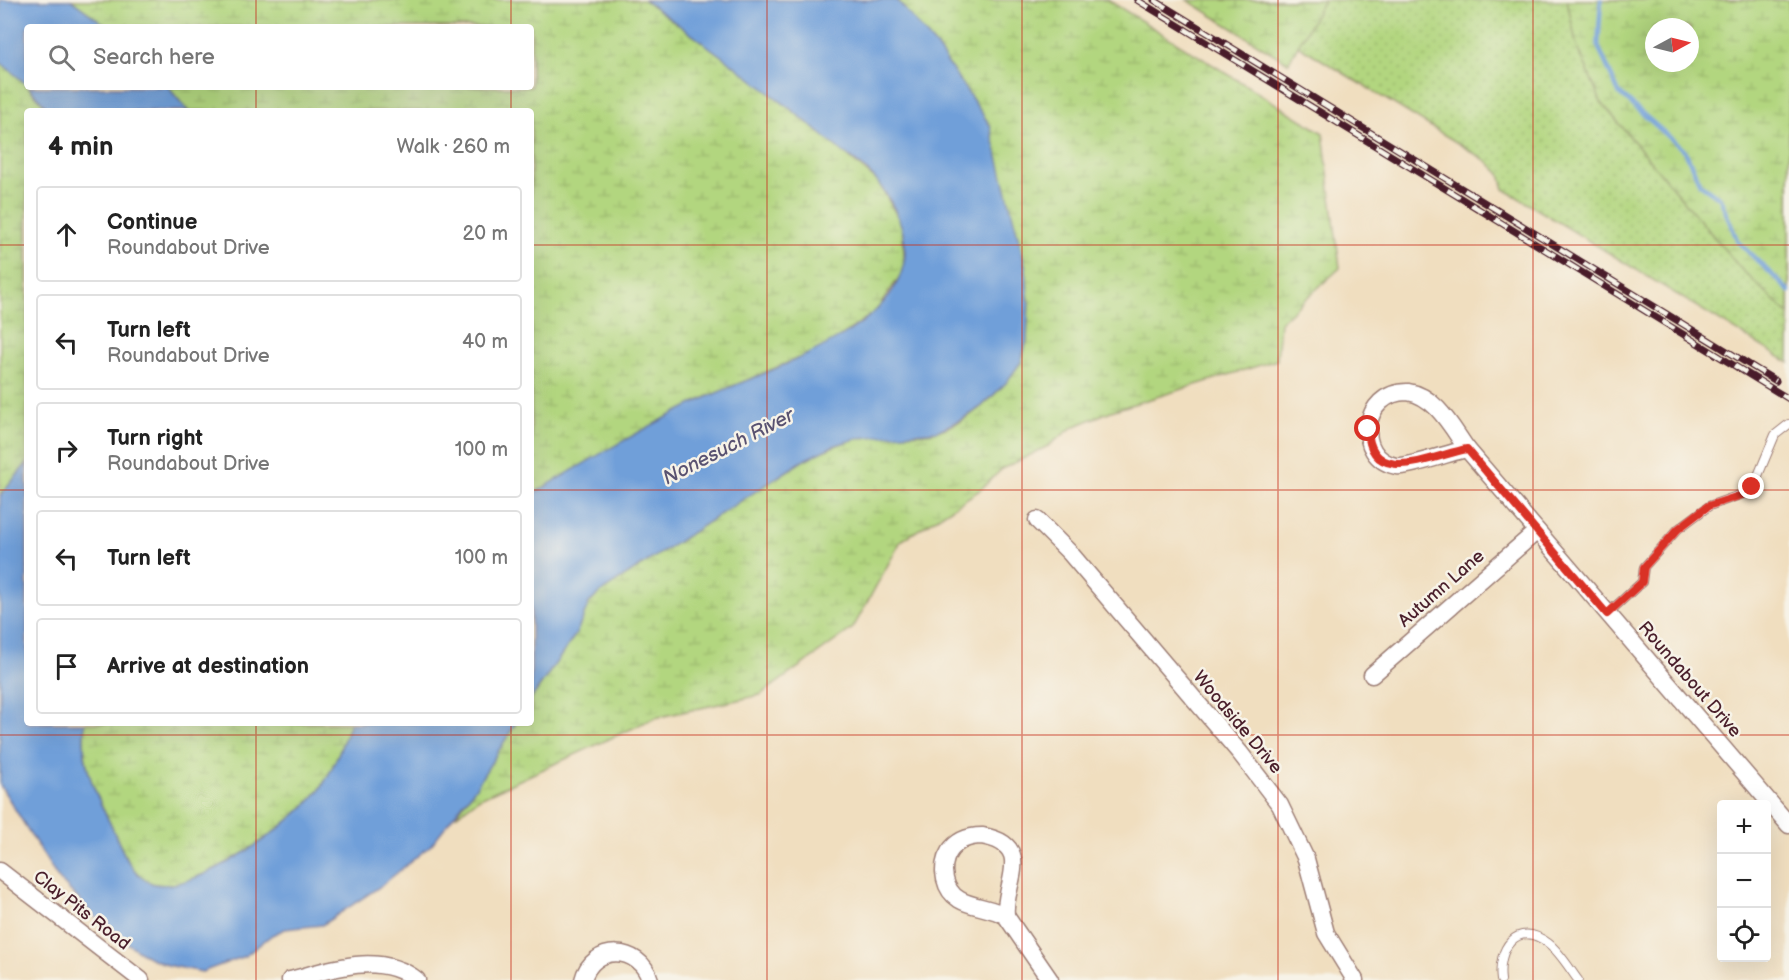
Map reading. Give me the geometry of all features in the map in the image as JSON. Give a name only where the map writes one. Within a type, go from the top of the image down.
[{"type":"street","name":"Roundabout Drive","points":[[1467,449],[1432,457],[1411,465],[1395,466],[1382,459],[1370,442],[1369,426],[1372,412],[1388,395],[1402,392],[1413,392],[1438,409],[1467,449],[1789,825]]},
{"type":"street","name":"Woodside Drive","points":[[1037,520],[1070,553],[1093,583],[1240,753],[1280,804],[1306,859],[1326,933],[1355,980]]},
{"type":"street","name":"Autumn Lane","points":[[1372,675],[1537,531]]},
{"type":"street","points":[[1006,916],[962,902],[949,889],[944,878],[944,866],[948,854],[959,842],[975,836],[988,837],[1000,842],[1008,851],[1014,869],[1006,902],[1006,916],[1050,980]]},
{"type":"street","name":"Clay Pits Road","points":[[0,871],[141,980]]},
{"type":"street","points":[[583,980],[586,970],[595,959],[614,952],[628,954],[639,961],[650,980]]},
{"type":"street","points":[[290,980],[340,967],[376,963],[397,967],[417,980]]},
{"type":"lane","points":[[1607,614],[1642,582],[1644,567],[1678,529],[1708,506],[1748,492],[1757,478],[1775,435],[1789,424]]},
{"type":"lane","points":[[1501,980],[1501,964],[1505,948],[1515,937],[1531,935],[1548,943],[1578,980]]},
{"type":"green space","points":[[71,0],[644,0],[775,95],[878,182],[902,225],[905,269],[876,311],[825,347],[700,400],[534,493],[534,108],[186,108],[170,90],[534,90],[534,24],[104,24]]},
{"type":"green space","points":[[897,0],[1108,0],[1323,133],[1340,268],[1280,322],[1277,360],[1111,411],[1073,427],[1048,446],[1002,469],[980,490],[901,541],[853,628],[760,695],[655,718],[478,799],[456,816],[514,726],[534,726],[534,695],[576,634],[589,603],[605,589],[804,460],[871,435],[937,431],[962,420],[985,404],[1021,362],[990,125],[936,46]]},
{"type":"green space","points":[[1187,0],[1324,0],[1288,63]]},
{"type":"green space","points":[[1224,0],[1789,0],[1789,363],[1504,189],[1500,174],[1487,161]]},
{"type":"green space","points":[[1567,0],[1789,0],[1789,315],[1740,268],[1601,102],[1576,43]]},
{"type":"green space","points":[[0,62],[24,83],[24,90],[31,90],[47,108],[24,108],[24,467],[0,496]]},
{"type":"green space","points":[[85,726],[349,726],[338,755],[322,786],[292,818],[243,854],[216,869],[190,880],[167,885],[149,882],[141,877],[124,855],[89,772]]},
{"type":"water","points":[[0,0],[71,0],[104,24],[24,24],[24,82],[0,62]]},
{"type":"water","name":"Nonesuch River","points":[[644,0],[897,0],[936,46],[990,125],[1026,268],[1029,303],[1027,341],[1021,362],[1006,383],[981,407],[964,418],[937,431],[859,438],[833,446],[804,460],[605,589],[589,603],[576,634],[534,695],[534,493],[679,411],[820,348],[858,325],[887,298],[903,267],[902,229],[874,178],[806,121]]},
{"type":"water","points":[[32,90],[170,90],[186,108],[47,108]]},
{"type":"water","points":[[24,467],[24,726],[85,726],[84,748],[92,784],[124,855],[135,871],[149,882],[167,885],[190,880],[243,854],[269,836],[292,818],[322,786],[349,726],[514,726],[476,787],[431,845],[381,886],[322,925],[285,929],[272,935],[245,956],[202,972],[167,965],[148,957],[110,932],[57,877],[0,785],[0,496]]},
{"type":"waterway","points":[[1601,0],[1598,46],[1619,93],[1685,151],[1700,184],[1720,198],[1738,242],[1789,291]]},
{"type":"railway","points":[[1137,0],[1789,399]]},
{"type":"railway","points":[[1154,0],[1776,381]]},
{"type":"route","points":[[1368,429],[1370,442],[1374,449],[1382,459],[1395,466],[1411,465],[1432,457],[1467,449],[1607,614],[1642,582],[1644,567],[1678,529],[1708,506],[1745,494],[1752,487]]}]
